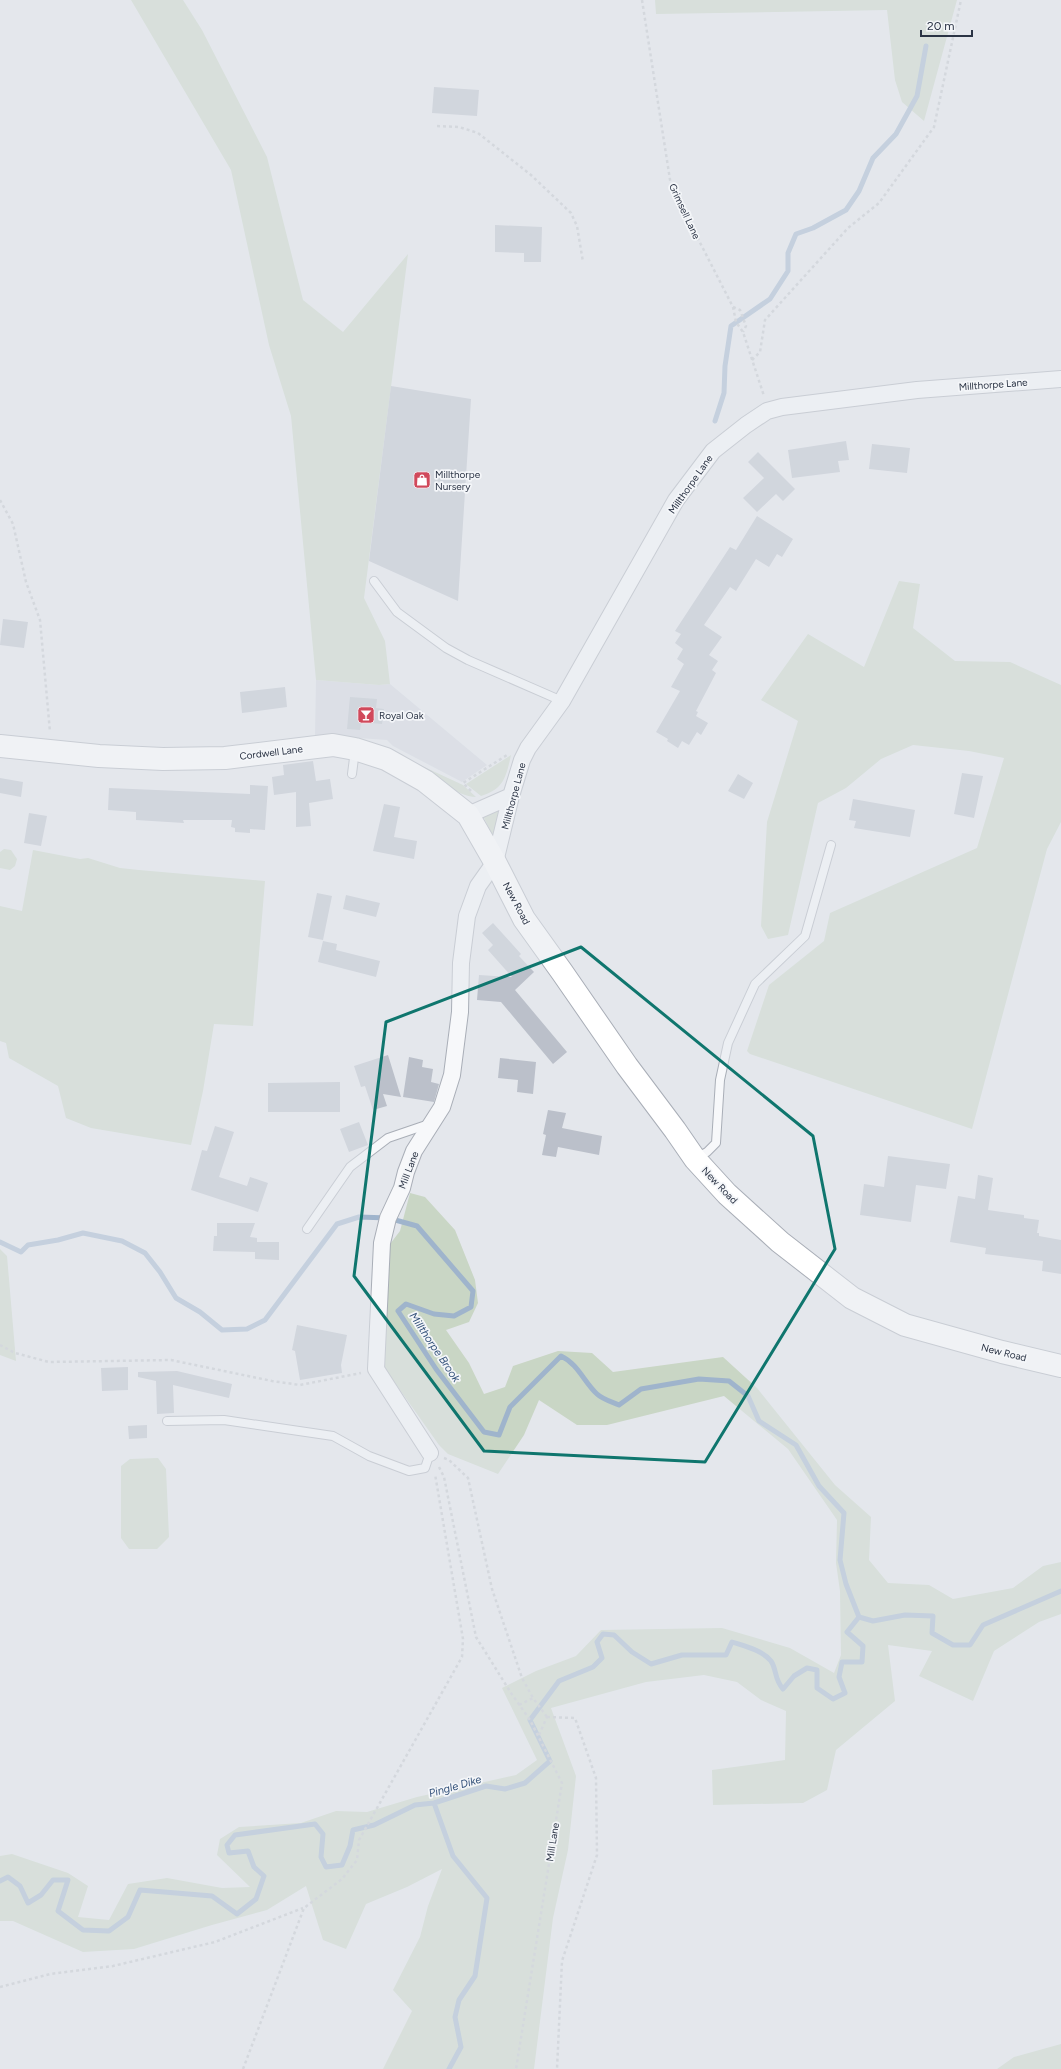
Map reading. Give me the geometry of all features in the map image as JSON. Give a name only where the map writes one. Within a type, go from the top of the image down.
[{"type":"main road","name":"Cordwell Lane","points":[[0,746],[51,752],[163,759],[225,758],[333,745],[355,749],[386,759],[478,811],[495,862]]},
{"type":"main road","name":"New Road","points":[[495,862],[524,919],[627,1066],[695,1159],[727,1194],[780,1242],[852,1298],[905,1325],[1002,1352],[1061,1366]]},
{"type":"street","name":"Millthorpe Lane","points":[[495,862],[511,796],[522,760],[528,748],[562,701],[676,500],[713,452],[746,425],[767,411],[782,407],[917,390],[1061,380]]},
{"type":"street","points":[[478,811],[511,796]]},
{"type":"street","name":"Mill Lane","points":[[376,1369],[382,1244],[388,1218],[402,1188],[414,1151],[442,1107],[452,1075],[460,1012],[461,963],[467,916],[478,886],[495,862]]},
{"type":"street","points":[[376,1369],[430,1453]]},
{"type":"lane","points":[[374,582],[397,612],[446,648],[468,660],[562,701]]},
{"type":"lane","points":[[352,774],[355,749]]},
{"type":"lane","points":[[695,1159],[707,1152],[716,1143],[720,1080],[728,1043],[755,984],[805,936],[831,845]]},
{"type":"lane","points":[[307,1229],[350,1167],[388,1138],[432,1123]]},
{"type":"lane","points":[[167,1421],[224,1420],[333,1436],[369,1456],[409,1471],[425,1468],[430,1453]]},
{"type":"path","name":"Grimsell Lane","points":[[642,0],[671,186],[733,307],[736,322],[743,332],[767,411]]},
{"type":"path","points":[[752,360],[760,352],[765,320],[848,228],[879,203],[934,127],[961,0]]},
{"type":"path","points":[[437,126],[459,127],[478,132],[530,175],[571,213],[577,226],[583,262]]},
{"type":"path","points":[[733,307],[740,310],[746,326],[743,332]]},
{"type":"path","points":[[0,500],[13,524],[26,582],[40,620],[51,752]]},
{"type":"path","points":[[478,811],[463,783],[512,752],[528,748]]},
{"type":"path","points":[[0,1345],[15,1353],[49,1362],[170,1360],[272,1381],[300,1385],[342,1378],[376,1369]]},
{"type":"path","points":[[430,1453],[449,1460],[468,1478],[492,1589],[522,1678],[546,1717]]},
{"type":"path","points":[[0,1988],[50,1974],[113,1966],[215,1942],[304,1908],[342,1879],[357,1860],[359,1840],[462,1657],[462,1639],[443,1517],[430,1453]]},
{"type":"path","name":"Mill Lane","points":[[430,1453],[444,1477],[476,1637],[530,1720],[562,1784],[516,2069]]},
{"type":"path","points":[[519,1705],[533,1698]]},
{"type":"path","points":[[539,1736],[546,1717]]},
{"type":"path","points":[[546,1717],[574,1718],[596,1778],[597,1855],[562,1961],[557,2069]]},
{"type":"path","points":[[243,2069],[304,1908]]},
{"type":"highlighted area","points":[[581,947],[813,1136],[835,1249],[705,1462],[484,1451],[354,1276],[386,1022]]},
{"type":"shaded area","points":[[316,680],[379,685],[390,684],[487,765],[462,782],[393,746],[387,740],[315,735]]},
{"type":"green space","points":[[131,0],[183,0],[202,30],[267,157],[303,300],[343,332],[408,254],[364,598],[385,641],[390,684],[379,685],[316,680],[291,416],[269,345],[231,170]]},
{"type":"green space","points":[[655,0],[957,0],[924,121],[902,102],[895,80],[887,10],[656,14]]},
{"type":"green space","points":[[899,581],[920,584],[913,628],[955,661],[1010,662],[1061,685],[1061,822],[1047,849],[972,1129],[750,1054],[747,1051],[769,985],[824,941],[830,913],[977,848],[1004,758],[969,751],[913,745],[881,759],[846,788],[818,803],[788,935],[768,939],[761,926],[767,822],[798,721],[761,700],[808,634],[864,667]]},
{"type":"green space","points":[[511,755],[503,781],[495,790],[481,796],[466,784]]},
{"type":"green space","points":[[409,760],[463,785],[476,797],[459,793],[432,777]]},
{"type":"green space","points":[[504,805],[495,840],[483,816]]},
{"type":"green space","points":[[4,849],[11,850],[17,859],[15,866],[10,870],[0,868],[0,852]]},
{"type":"green space","points":[[33,850],[80,859],[88,858],[120,868],[265,881],[253,1026],[214,1024],[203,1091],[191,1145],[91,1128],[66,1118],[58,1086],[9,1058],[6,1043],[0,1041],[0,906],[22,911]]},
{"type":"green space","points":[[410,1193],[425,1197],[455,1230],[475,1280],[478,1303],[469,1322],[446,1330],[469,1363],[484,1394],[505,1387],[513,1366],[558,1351],[592,1353],[613,1372],[723,1357],[757,1388],[835,1485],[871,1517],[869,1560],[888,1583],[929,1585],[953,1599],[1013,1588],[1043,1566],[1061,1562],[1061,1614],[1039,1622],[994,1651],[973,1701],[919,1676],[932,1651],[888,1645],[895,1701],[836,1750],[827,1790],[803,1803],[713,1805],[712,1770],[785,1760],[786,1711],[761,1700],[737,1682],[704,1675],[646,1682],[551,1708],[576,1776],[568,1850],[553,1918],[534,2069],[383,2069],[412,2011],[393,1990],[420,1937],[428,1906],[442,1869],[407,1887],[366,1904],[346,1949],[323,1940],[306,1886],[267,1910],[134,1949],[83,1952],[13,1921],[0,1921],[0,1856],[12,1854],[68,1873],[88,1886],[78,1917],[109,1920],[128,1884],[167,1878],[222,1888],[250,1887],[217,1855],[220,1839],[239,1827],[301,1823],[336,1811],[367,1812],[417,1797],[516,1775],[537,1760],[502,1688],[536,1671],[576,1656],[601,1630],[722,1628],[790,1648],[834,1673],[841,1655],[840,1591],[836,1563],[837,1520],[788,1449],[724,1396],[607,1425],[577,1425],[539,1400],[524,1435],[498,1474],[448,1454],[439,1445],[383,1366],[387,1248],[400,1231]]},
{"type":"green space","points":[[0,1249],[7,1256],[16,1361],[0,1355]]},
{"type":"green space","points":[[158,1458],[166,1469],[169,1537],[157,1549],[129,1549],[121,1538],[121,1466],[130,1459]]},
{"type":"green space","points":[[1061,2044],[1061,2069],[997,2069],[1014,2057]]},
{"type":"building","points":[[434,87],[479,90],[477,116],[432,113]]},
{"type":"building","points":[[495,225],[542,227],[541,262],[524,262],[524,253],[495,252]]},
{"type":"building","name":"Millthorpe Nursery","points":[[391,386],[471,399],[458,601],[369,561]]},
{"type":"building","points":[[846,441],[849,460],[838,461],[840,472],[792,478],[788,450]]},
{"type":"building","points":[[872,444],[910,448],[907,473],[869,469]]},
{"type":"building","points":[[758,452],[795,489],[783,501],[776,494],[757,512],[743,498],[764,478],[748,462]]},
{"type":"building","points":[[757,516],[793,539],[782,557],[777,554],[769,567],[756,559],[736,591],[730,587],[704,625],[722,637],[709,655],[718,661],[712,670],[716,673],[696,711],[698,712],[696,716],[708,723],[701,735],[697,732],[689,745],[682,741],[678,748],[667,741],[668,739],[656,732],[680,691],[671,687],[684,664],[677,659],[683,649],[675,643],[681,634],[675,631],[730,547],[736,550]]},
{"type":"building","points":[[3,619],[28,622],[24,648],[0,645]]},
{"type":"building","points":[[285,687],[287,707],[242,713],[240,692]]},
{"type":"building","name":"Royal Oak","points":[[350,697],[377,699],[376,708],[384,709],[382,724],[361,722],[360,730],[347,729]]},
{"type":"building","points":[[313,761],[316,781],[330,779],[333,799],[309,803],[311,826],[296,827],[296,792],[274,795],[272,777],[284,775],[283,765]]},
{"type":"building","points":[[962,773],[983,776],[974,818],[954,814]]},
{"type":"building","points":[[738,774],[753,783],[744,799],[728,791]]},
{"type":"building","points":[[0,778],[23,782],[21,797],[0,793]]},
{"type":"building","points":[[250,785],[268,786],[265,830],[250,829],[250,833],[235,832],[235,828],[231,827],[232,820],[183,820],[184,823],[136,820],[136,812],[108,810],[109,788],[250,794]]},
{"type":"building","points":[[853,799],[915,810],[910,837],[854,828],[856,821],[849,820]]},
{"type":"building","points":[[384,804],[400,807],[394,837],[417,841],[414,859],[373,851]]},
{"type":"building","points":[[29,813],[47,816],[41,846],[24,843]]},
{"type":"building","points":[[317,893],[332,896],[323,940],[308,937]]},
{"type":"building","points":[[346,895],[380,903],[376,917],[343,909]]},
{"type":"building","points":[[493,923],[521,954],[519,956],[534,972],[515,990],[567,1052],[553,1064],[501,1002],[477,1000],[479,975],[512,977],[488,950],[493,945],[482,933]]},
{"type":"building","points":[[323,941],[337,944],[336,950],[380,961],[376,977],[318,962]]},
{"type":"building","points":[[388,1055],[401,1097],[383,1094],[387,1106],[373,1110],[365,1086],[361,1087],[354,1066]]},
{"type":"building","points":[[409,1057],[423,1060],[422,1067],[433,1069],[431,1082],[439,1084],[434,1102],[403,1097]]},
{"type":"building","points":[[500,1058],[536,1062],[533,1094],[517,1092],[518,1080],[498,1078]]},
{"type":"building","points":[[340,1082],[340,1112],[268,1112],[268,1083]]},
{"type":"building","points":[[548,1110],[566,1113],[562,1128],[602,1136],[599,1155],[558,1147],[556,1157],[542,1155],[546,1135],[543,1134]]},
{"type":"building","points":[[359,1122],[368,1145],[349,1152],[340,1129]]},
{"type":"building","points":[[215,1126],[234,1132],[219,1177],[247,1186],[250,1177],[268,1183],[258,1212],[191,1190],[202,1150],[207,1151]]},
{"type":"building","points":[[888,1156],[950,1164],[946,1189],[916,1185],[911,1222],[860,1215],[864,1184],[884,1187]]},
{"type":"building","points":[[978,1175],[993,1178],[988,1210],[1024,1215],[1024,1218],[1039,1220],[1037,1233],[1039,1233],[1039,1236],[1061,1240],[1061,1274],[1042,1271],[1043,1261],[985,1254],[986,1248],[950,1242],[958,1196],[975,1199]]},
{"type":"building","points":[[217,1223],[255,1223],[250,1237],[257,1238],[257,1242],[279,1242],[279,1260],[255,1259],[255,1252],[213,1251],[214,1236],[217,1236]]},
{"type":"building","points":[[297,1325],[347,1335],[341,1365],[342,1373],[300,1380],[295,1351],[292,1350]]},
{"type":"building","points":[[128,1367],[128,1390],[102,1391],[101,1368]]},
{"type":"building","points":[[177,1371],[232,1384],[229,1398],[173,1385],[174,1413],[157,1414],[156,1381],[138,1377],[138,1372]]},
{"type":"building","points":[[147,1425],[147,1438],[129,1439],[128,1426]]},
{"type":"waterway","points":[[715,421],[724,393],[725,366],[731,326],[770,299],[788,271],[788,253],[796,234],[813,228],[846,210],[859,191],[873,158],[896,134],[917,96],[926,46]]},
{"type":"waterway","name":"Millthorpe Brook","points":[[0,1242],[21,1252],[28,1245],[58,1240],[83,1233],[122,1241],[145,1253],[160,1272],[176,1298],[200,1312],[222,1330],[247,1329],[265,1320],[337,1224],[359,1217],[388,1218],[417,1226],[473,1291],[471,1307],[454,1316],[434,1314],[406,1304],[398,1311],[436,1369],[484,1432],[499,1435],[510,1407],[561,1356],[567,1359],[576,1368],[599,1396],[619,1405],[641,1389],[699,1379],[729,1381],[748,1396],[759,1421],[796,1445],[819,1486],[844,1513],[840,1560],[846,1584],[859,1617]]},
{"type":"waterway","points":[[859,1617],[873,1621],[905,1615],[933,1616],[932,1633],[953,1645],[970,1645],[983,1625],[1061,1591]]},
{"type":"waterway","name":"Pingle Dike","points":[[0,1881],[8,1877],[20,1886],[28,1903],[41,1895],[53,1880],[68,1880],[58,1911],[83,1930],[109,1931],[128,1917],[140,1890],[212,1896],[237,1914],[256,1899],[264,1876],[254,1867],[248,1851],[229,1853],[227,1845],[235,1835],[315,1824],[323,1834],[321,1857],[326,1867],[342,1865],[350,1846],[353,1830],[374,1825],[415,1805],[434,1803],[486,1786],[505,1789],[525,1783],[550,1761],[530,1720],[559,1681],[593,1667],[602,1658],[597,1642],[603,1634],[614,1635],[632,1652],[651,1664],[682,1655],[726,1655],[732,1642],[753,1649],[767,1657],[773,1664],[778,1682],[783,1689],[794,1676],[807,1668],[817,1670],[817,1688],[833,1699],[845,1693],[839,1677],[842,1662],[862,1662],[863,1646],[847,1632],[859,1617]]},
{"type":"waterway","points":[[434,1803],[453,1856],[487,1898],[475,1976],[459,2000],[455,2017],[461,2047],[449,2069]]},
{"type":"place","name":"Millthorpe Nursery","points":[[422,480]]},
{"type":"place","name":"Royal Oak","points":[[366,715]]}]
